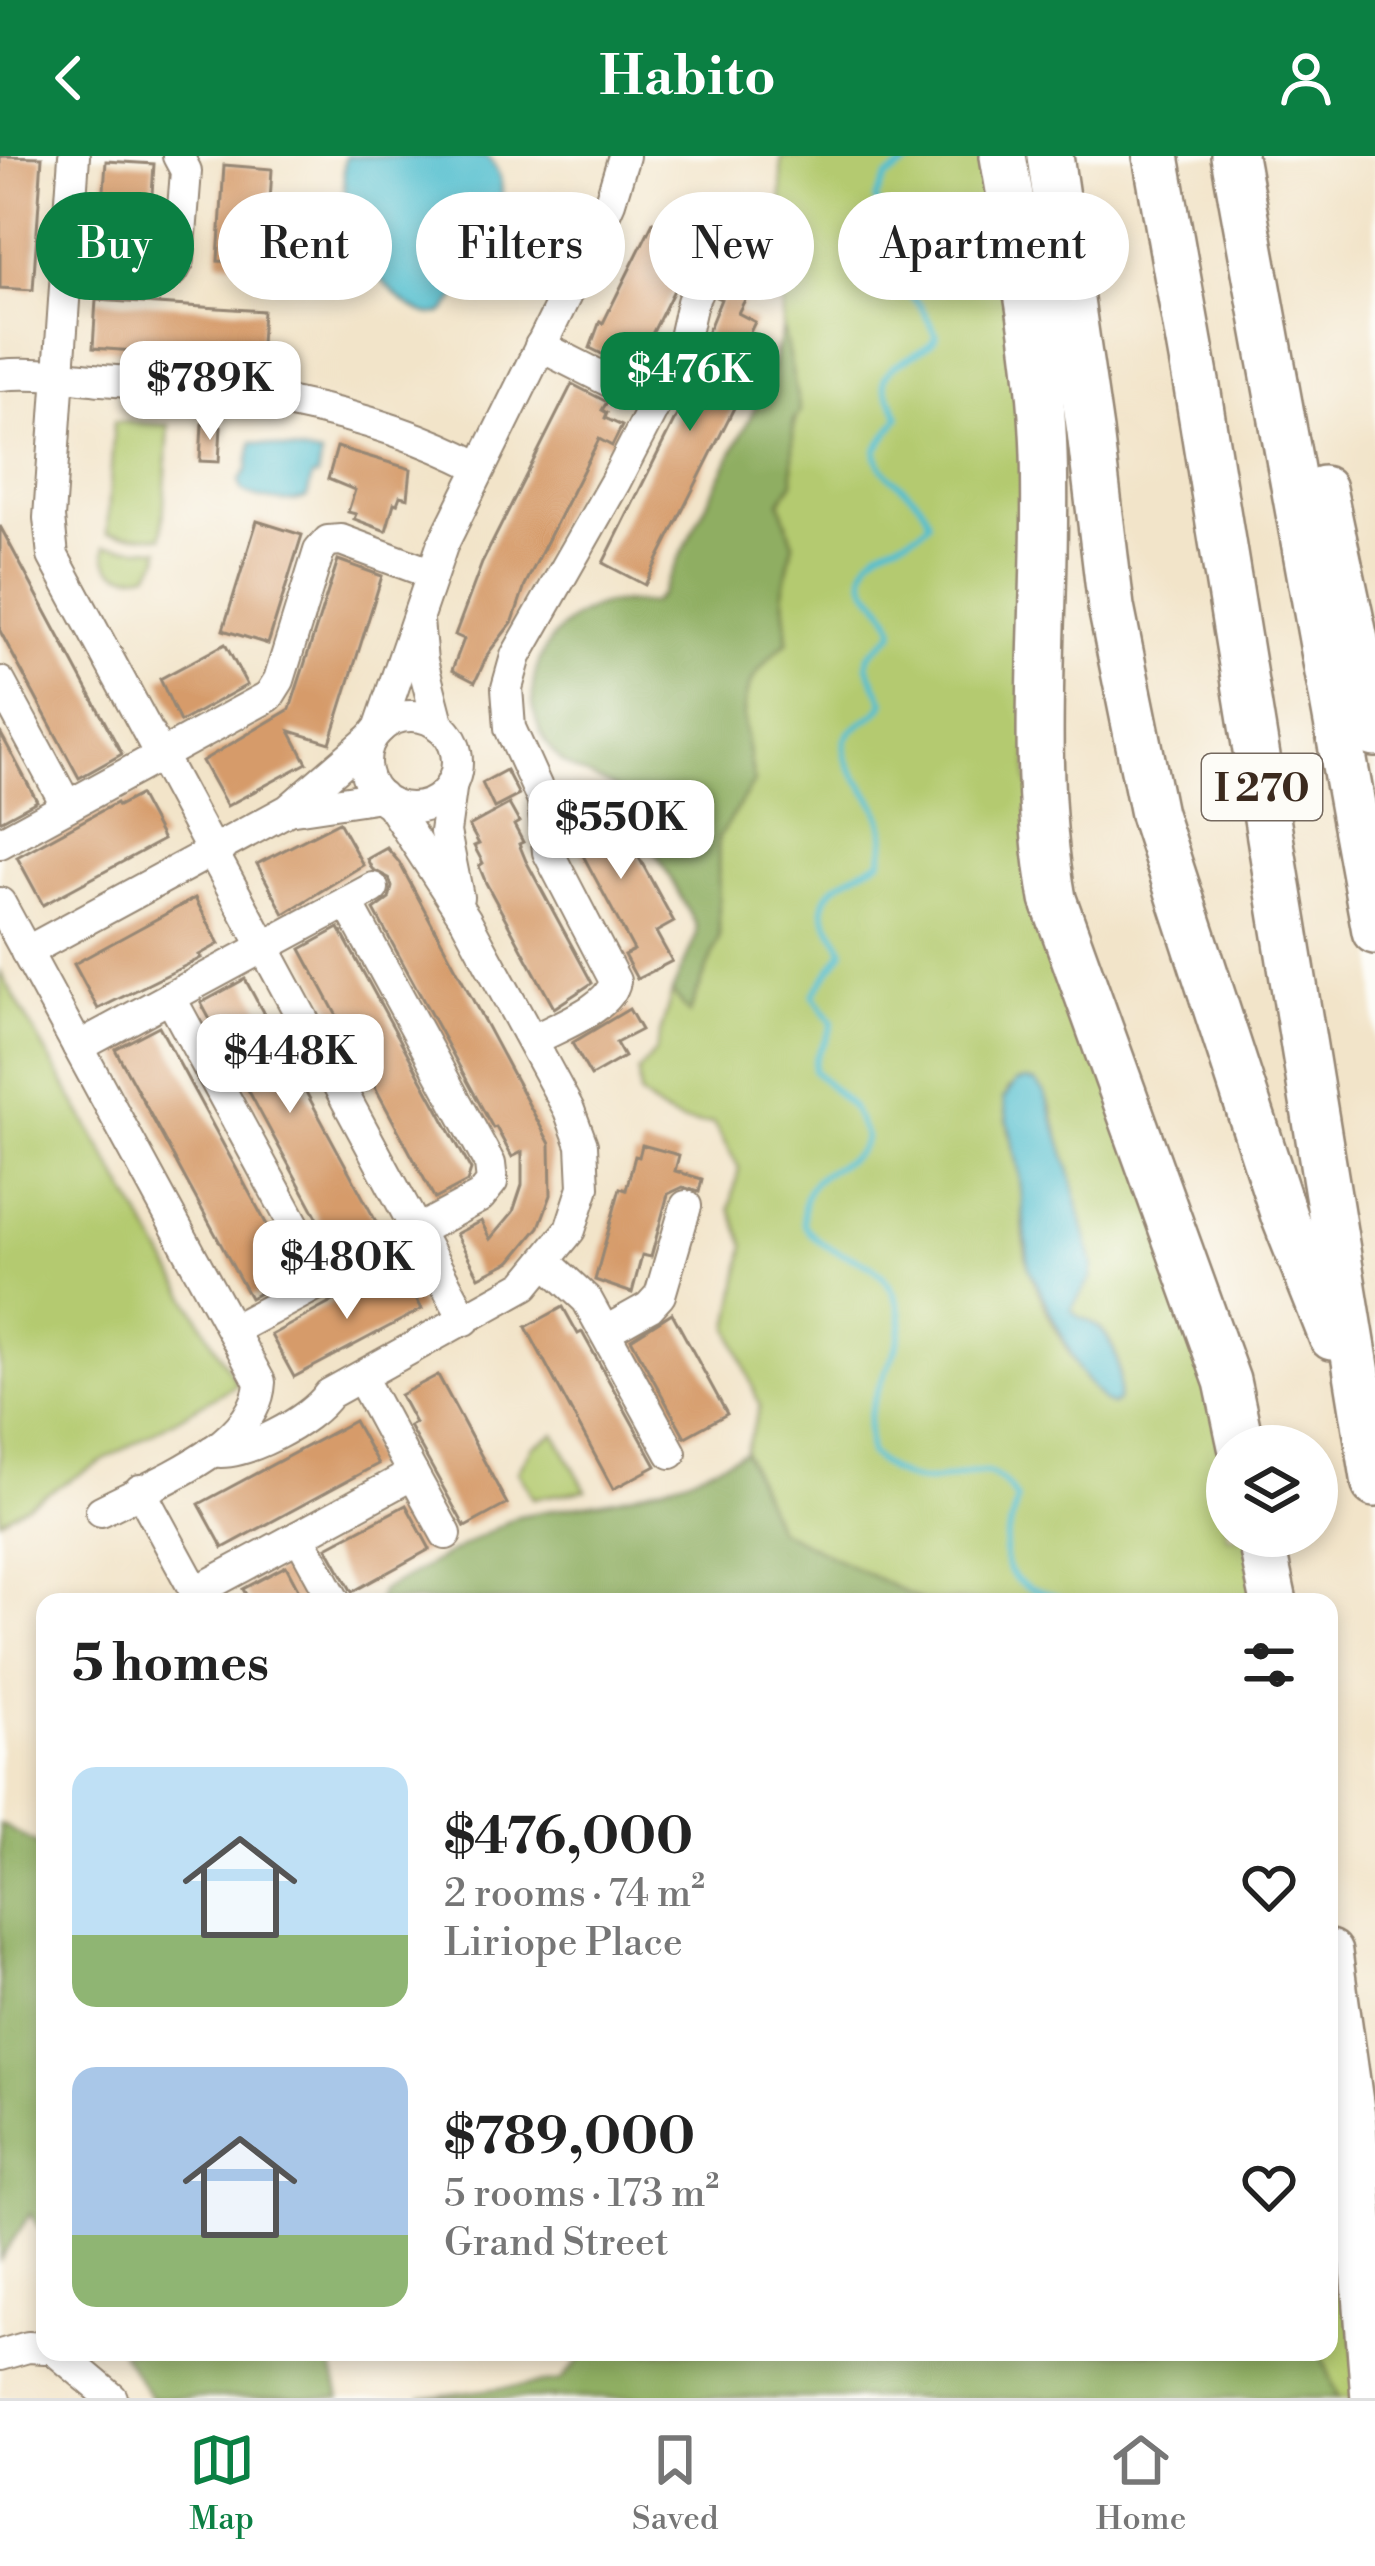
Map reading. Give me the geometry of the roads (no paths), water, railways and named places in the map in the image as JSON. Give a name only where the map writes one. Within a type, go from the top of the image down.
[{"type":"highway","points":[[1003,156],[1040,377],[1045,458],[1038,764],[1042,837],[1053,899],[1227,1382],[1236,1425]]},
{"type":"highway","points":[[1050,156],[1111,607],[1153,814],[1284,1216],[1364,1418]]},
{"type":"highway","name":"I 270","points":[[1156,156],[1375,1484]]},
{"type":"highway","name":"I 270","points":[[1234,156],[1375,931]]},
{"type":"highway","name":"I 270","points":[[1246,236],[1284,307],[1375,734]]},
{"type":"highway","points":[[1264,1557],[1272,1593]]},
{"type":"highway","points":[[1338,2017],[1353,2124],[1374,2398]]},
{"type":"street","points":[[71,192],[74,156]]},
{"type":"street","points":[[178,156],[186,171],[184,192]]},
{"type":"street","points":[[260,1382],[289,1401],[307,1402],[361,1377],[507,1298],[547,1263],[576,1218],[584,1166],[577,1127],[466,920],[367,776],[364,763],[430,573],[610,202],[623,156]]},
{"type":"street","points":[[64,300],[49,518],[53,556],[465,1320]]},
{"type":"street","points":[[532,1041],[606,999],[615,981],[548,852],[543,801],[510,728],[508,679],[525,639],[615,482],[685,344],[693,300]]},
{"type":"street","points":[[540,346],[655,404]]},
{"type":"street","points":[[0,375],[205,389],[353,416],[410,433],[480,467]]},
{"type":"street","points":[[0,843],[258,704],[273,691],[319,551],[328,541],[341,540],[430,573]]},
{"type":"street","points":[[417,609],[422,661],[440,726],[457,758],[446,809],[446,843],[466,920]]},
{"type":"street","points":[[0,682],[68,806]]},
{"type":"street","points":[[26,952],[288,810],[375,734],[402,717],[428,719],[440,726]]},
{"type":"street","points":[[288,810],[385,800],[425,806],[452,782]]},
{"type":"street","points":[[78,1047],[360,895],[493,1173],[492,1182],[480,1197],[232,1330]]},
{"type":"street","points":[[0,903],[260,1382],[260,1399],[250,1418],[212,1451],[101,1511]]},
{"type":"street","points":[[170,997],[324,1280]]},
{"type":"street","points":[[606,1331],[649,1307],[660,1295],[686,1206]]},
{"type":"street","points":[[547,1263],[578,1289],[606,1331],[671,1453]]},
{"type":"street","points":[[361,1377],[446,1534]]},
{"type":"street","points":[[212,1451],[242,1450],[314,1411],[328,1394]]},
{"type":"street","points":[[205,1593],[413,1474]]},
{"type":"street","points":[[140,1490],[196,1593]]},
{"type":"street","points":[[299,1536],[330,1593]]},
{"type":"street","points":[[0,2355],[36,2347]]},
{"type":"street","points":[[68,2361],[112,2398]]},
{"type":"water","points":[[345,156],[486,156],[498,172],[502,192],[416,192],[416,300],[453,300],[445,312],[418,311],[392,291],[392,192],[345,192]]},
{"type":"water","points":[[252,442],[321,456],[307,497],[274,500],[242,491],[239,481],[247,470]]},
{"type":"water","points":[[1016,1082],[1037,1083],[1045,1093],[1069,1168],[1093,1266],[1091,1279],[1071,1309],[1109,1340],[1119,1370],[1118,1401],[1112,1405],[1104,1402],[1080,1372],[1029,1268],[1019,1170],[1003,1099]]},
{"type":"waterway","points":[[920,156],[886,178],[875,200],[906,242],[894,264],[895,282],[920,305],[937,336],[887,373],[885,389],[899,417],[876,450],[884,470],[918,501],[929,522],[873,554],[864,574],[894,632],[869,655],[867,665],[884,702],[845,743],[851,768],[876,806],[884,839],[881,860],[842,881],[826,896],[825,916],[843,951],[813,995],[832,1022],[814,1071],[851,1106],[866,1136],[851,1158],[809,1189],[804,1224],[824,1244],[878,1272],[897,1300],[901,1331],[870,1413],[870,1454],[915,1480],[974,1472],[996,1476],[1017,1500],[1006,1543],[1007,1565],[1020,1583],[1046,1593]]}]
